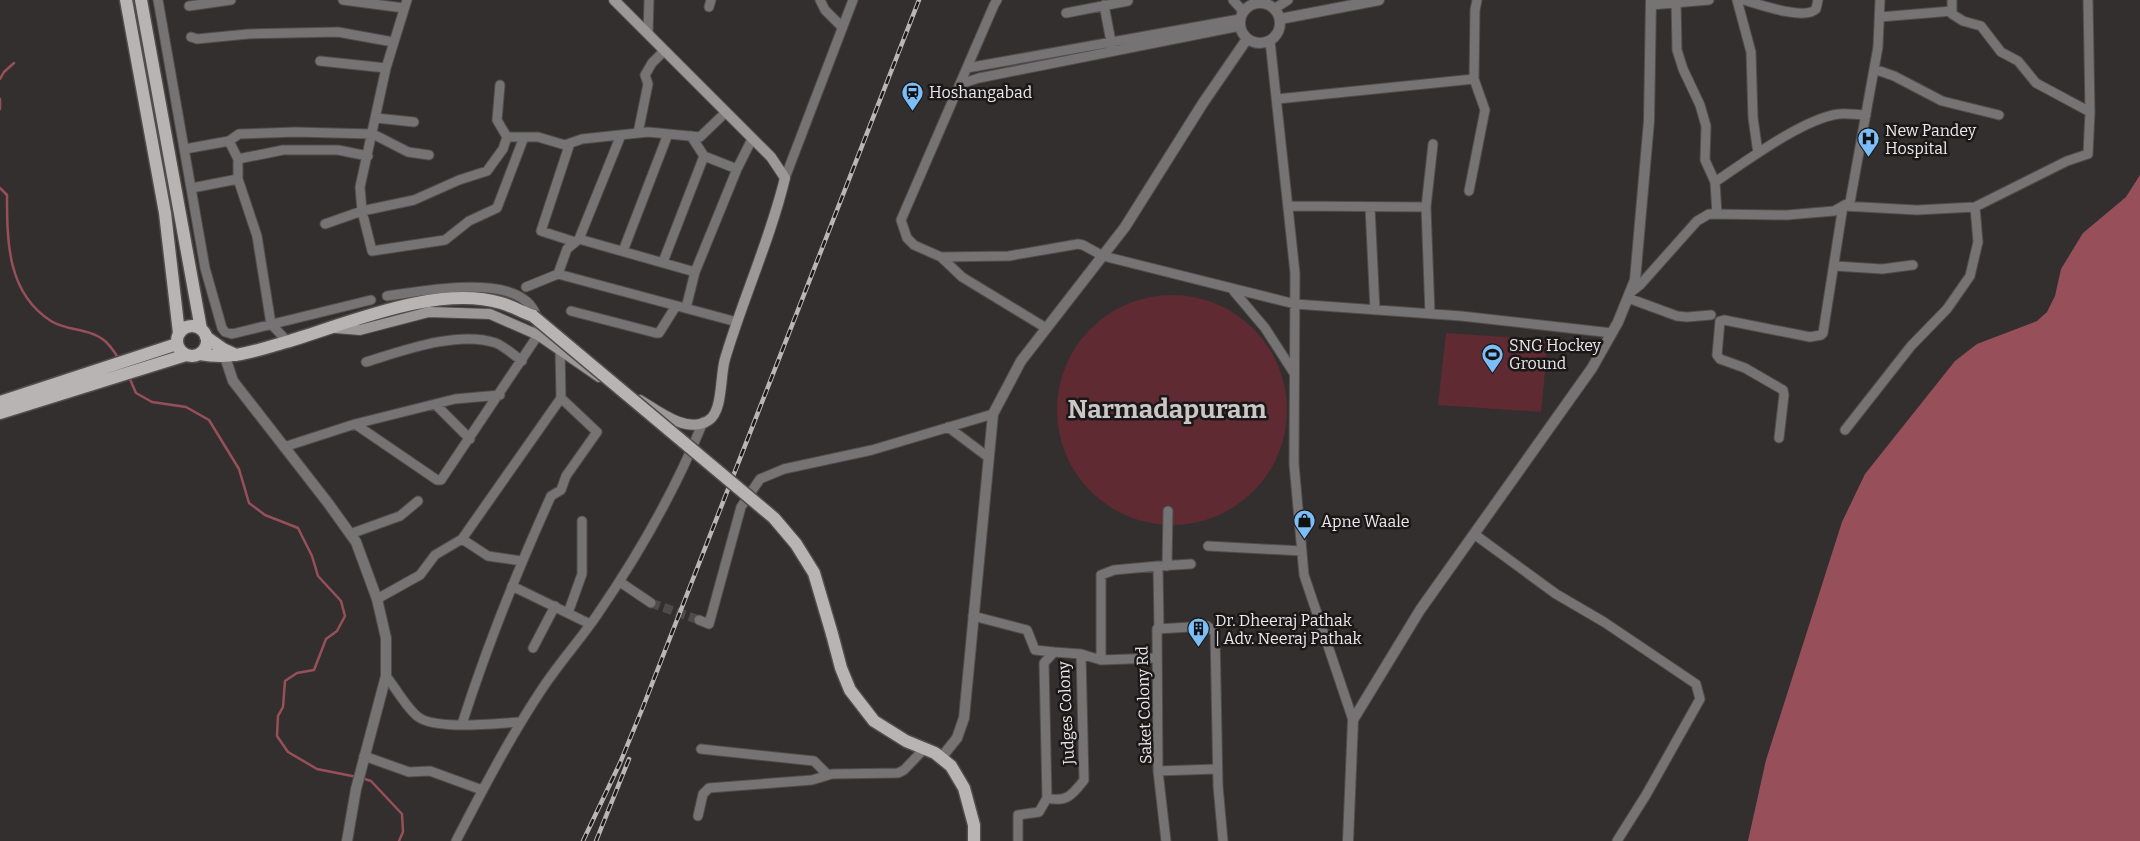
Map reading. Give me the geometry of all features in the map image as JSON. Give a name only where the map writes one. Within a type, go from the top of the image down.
[{"type":"main road","points":[[126,0],[165,213],[178,339],[180,350],[186,355]]},
{"type":"main road","points":[[141,0],[207,344],[200,354]]},
{"type":"main road","points":[[335,328],[360,330],[429,312],[490,314],[538,335],[560,349],[592,374],[679,423],[695,425],[710,420],[718,409],[724,362],[777,211],[785,178],[771,157],[614,0]]},
{"type":"main road","points":[[0,402],[119,369],[142,368],[186,355],[238,356],[335,328],[369,315],[419,302],[482,299],[501,303],[532,316],[774,518],[796,544],[814,573],[841,668],[850,690],[874,721],[906,741],[925,748],[950,766],[964,788],[974,825],[974,841]]},
{"type":"main road","points":[[0,414],[119,369],[178,339],[189,326],[204,333],[223,350],[238,356]]},
{"type":"street","points":[[158,0],[205,268],[222,328],[225,332],[232,334],[371,300]]},
{"type":"street","points":[[189,6],[231,0]]},
{"type":"street","points":[[343,0],[406,4],[386,68],[360,188],[362,211],[372,251],[445,240],[469,221],[497,208],[524,137]]},
{"type":"street","points":[[648,34],[649,0]]},
{"type":"street","points":[[820,0],[825,10],[842,27]]},
{"type":"street","points":[[785,178],[853,0]]},
{"type":"street","points":[[997,0],[901,220],[907,238],[914,245],[941,257],[962,278],[1046,328]]},
{"type":"street","points":[[960,84],[979,78],[1113,52],[1241,19],[1250,6],[1257,2],[1267,4],[1274,9],[1280,19],[1280,28],[1276,36],[1262,44],[1254,43],[1247,39],[1241,19],[1234,0]]},
{"type":"street","points":[[1274,9],[1288,0]]},
{"type":"street","points":[[1280,19],[1379,0]]},
{"type":"street","points":[[1469,191],[1485,110],[1474,79],[1475,10],[1477,0]]},
{"type":"street","points":[[1353,720],[1420,610],[1592,368],[1612,333],[1635,280],[1649,129],[1651,2],[1709,0]]},
{"type":"street","points":[[1737,0],[1751,52],[1753,118],[1758,153]]},
{"type":"street","points":[[1744,0],[1778,10],[1810,13],[1816,9],[1818,0]]},
{"type":"street","points":[[1629,296],[1697,220],[1709,214],[1787,214],[1834,211],[1850,202],[1878,47],[1880,0]]},
{"type":"street","points":[[1952,0],[1952,14],[1963,21],[1981,26],[2001,52],[2018,61],[2036,83],[2090,112]]},
{"type":"street","points":[[1843,206],[1917,210],[1975,207],[2067,161],[2088,154],[2090,112],[2088,0]]},
{"type":"street","points":[[1066,13],[1128,1]]},
{"type":"street","points":[[1676,1],[1677,50],[1683,69],[1700,106],[1706,126],[1705,160],[1715,182],[1717,214]]},
{"type":"street","points":[[1104,5],[1113,52]]},
{"type":"street","points":[[1880,17],[1952,11]]},
{"type":"street","points":[[967,68],[1241,19]]},
{"type":"street","points":[[191,36],[197,39],[248,34],[338,32],[393,42]]},
{"type":"street","points":[[941,758],[957,738],[964,718],[993,414],[1021,361],[1125,227],[1203,103],[1247,39]]},
{"type":"street","points":[[1270,41],[1296,274],[1294,464],[1304,575],[1353,720],[1348,841]]},
{"type":"street","points":[[638,133],[648,84],[646,74],[652,63],[664,51]]},
{"type":"street","points":[[320,61],[386,68]]},
{"type":"street","points":[[1874,69],[1894,76],[1942,101],[1999,115]]},
{"type":"street","points":[[1277,100],[1474,79]]},
{"type":"street","points":[[325,224],[362,211],[414,200],[458,180],[487,171],[503,149],[507,137],[497,120],[500,85]]},
{"type":"street","points":[[507,137],[538,137],[565,144],[582,139],[638,133],[700,137],[725,113]]},
{"type":"street","points":[[1715,182],[1758,153],[1816,121],[1839,114],[1866,115]]},
{"type":"street","points":[[376,118],[414,122]]},
{"type":"street","points":[[185,149],[229,140],[239,134],[290,132],[373,134],[408,152],[429,155]]},
{"type":"street","points":[[623,251],[668,134]]},
{"type":"street","points":[[558,274],[567,249],[577,240],[621,135]]},
{"type":"street","points":[[691,136],[704,156],[737,169]]},
{"type":"street","points":[[686,308],[695,272],[737,169],[752,139]]},
{"type":"street","points":[[229,140],[238,158],[238,180],[257,236],[271,324],[288,342]]},
{"type":"street","points":[[570,143],[541,231],[623,251],[695,272]]},
{"type":"street","points":[[1430,314],[1426,207],[1433,144]]},
{"type":"street","points":[[238,158],[282,150],[338,150],[368,156]]},
{"type":"street","points":[[663,262],[704,156]]},
{"type":"street","points":[[192,188],[238,180]]},
{"type":"street","points":[[1288,206],[1426,207]]},
{"type":"street","points":[[1778,438],[1784,396],[1783,390],[1745,368],[1720,359],[1717,355],[1719,325],[1724,320],[1810,336],[1821,335],[1823,333],[1835,266],[1843,206]]},
{"type":"street","points":[[1370,207],[1375,310]]},
{"type":"street","points":[[1844,430],[1911,346],[1947,309],[1970,276],[1978,242],[1975,207]]},
{"type":"street","points":[[941,257],[1009,256],[1078,244],[1103,256],[1295,304],[1430,314],[1612,333]]},
{"type":"street","points":[[1835,266],[1882,269],[1913,265]]},
{"type":"street","points":[[526,287],[558,274],[737,322]]},
{"type":"street","points":[[355,424],[437,480],[441,480],[500,395],[538,335],[539,326],[533,308],[509,292],[489,287],[459,286],[387,296]]},
{"type":"street","points":[[1232,289],[1265,328],[1295,374]]},
{"type":"street","points":[[1629,296],[1677,316],[1687,318],[1711,315]]},
{"type":"street","points":[[571,311],[656,333],[659,332],[676,306]]},
{"type":"street","points":[[366,362],[423,346],[469,339],[496,343],[522,361]]},
{"type":"street","points":[[377,599],[420,574],[435,555],[462,539],[561,398],[560,349]]},
{"type":"street","points":[[225,357],[233,381],[356,542],[377,599],[386,638],[386,676],[356,789],[347,841]]},
{"type":"street","points":[[284,447],[355,424],[435,404],[460,398],[500,395]]},
{"type":"street","points":[[462,724],[481,666],[512,586],[551,496],[561,490],[566,476],[597,432],[561,398]]},
{"type":"street","points":[[435,404],[470,439]]},
{"type":"street","points":[[699,620],[709,624],[741,507],[760,479],[784,469],[872,450],[993,414]]},
{"type":"street","points":[[456,841],[482,790],[543,687],[620,582],[648,538],[685,466],[703,422]]},
{"type":"street","points":[[948,427],[988,457]]},
{"type":"street","points":[[350,534],[400,516],[418,501]]},
{"type":"street","points":[[1160,629],[1168,511]]},
{"type":"street","points":[[568,613],[582,574],[582,521]]},
{"type":"street","points":[[1474,534],[1556,594],[1604,622],[1696,684],[1700,699],[1646,795],[1617,841]]},
{"type":"street","points":[[462,539],[488,556],[522,561]]},
{"type":"street","points":[[1208,546],[1302,551]]},
{"type":"street","points":[[1101,660],[1101,574],[1114,570],[1191,564]]},
{"type":"street","points":[[620,582],[651,603]]},
{"type":"street","points":[[512,586],[590,624]]},
{"type":"street","points":[[533,648],[555,606]]},
{"type":"street","points":[[973,616],[1027,630],[1034,650],[1054,652]]},
{"type":"street","name":"Saket Colony Rd","points":[[1217,769],[1158,771],[1157,629],[1207,626],[1215,632],[1217,769],[1223,841]]},
{"type":"street","name":"Judges Colony","points":[[1054,652],[1081,654],[1084,780],[1071,796],[1056,801],[1047,798],[1044,663],[1054,652]]},
{"type":"street","points":[[1081,654],[1101,660],[1157,658]]},
{"type":"street","points":[[386,676],[417,716],[432,723],[522,722]]},
{"type":"street","points":[[698,816],[703,794],[709,788],[812,780],[828,775],[898,773],[904,770],[925,748]]},
{"type":"street","points":[[701,749],[814,761],[828,775]]},
{"type":"street","points":[[363,760],[409,772],[430,771],[482,790]]},
{"type":"street","points":[[1158,771],[1166,841]]},
{"type":"street","points":[[1018,841],[1018,815],[1039,812],[1047,798]]},
{"type":"shaded area","points":[[2140,175],[2140,841],[1748,841],[1766,760],[1842,522],[1865,474],[1955,361],[1977,344],[2037,321],[2047,312],[2055,296],[2061,269],[2083,233],[2126,197]]},
{"type":"shaded area","points":[[1161,295],[1183,295],[1205,300],[1226,308],[1245,321],[1261,337],[1274,356],[1282,377],[1287,399],[1285,432],[1274,464],[1261,483],[1245,499],[1226,512],[1205,520],[1183,525],[1161,525],[1139,520],[1118,512],[1099,499],[1083,483],[1070,464],[1062,443],[1057,421],[1057,399],[1062,377],[1070,356],[1083,337],[1099,321],[1118,308],[1139,300]]},
{"type":"shaded area","name":"SNG Hockey Ground","points":[[1446,333],[1548,340],[1541,412],[1438,405]]},
{"type":"waterway","points":[[0,79],[4,72],[14,63]]},
{"type":"waterway","points":[[0,99],[0,109]]},
{"type":"waterway","points":[[0,188],[7,195],[9,248],[12,265],[26,296],[36,309],[51,321],[64,327],[92,334],[105,341],[119,359]]},
{"type":"waterway","points":[[129,377],[136,393],[152,402],[186,407],[209,420],[239,469],[249,503],[265,515],[298,528],[312,556],[318,576],[341,601],[345,616],[337,631],[326,639],[314,670],[297,673],[285,681],[283,707],[278,716],[277,736],[288,752],[317,769],[357,777]]},
{"type":"waterway","points":[[362,778],[371,781],[402,814],[403,832],[399,841]]},
{"type":"tunnel","points":[[651,603],[699,620]]},
{"type":"railway","points":[[583,841],[620,763],[643,707],[919,0]]},
{"type":"railway","points":[[596,841],[629,759]]},
{"type":"place","name":"Hoshangabad","points":[[913,111]]},
{"type":"place","name":"New Pandey Hospital","points":[[1869,158]]},
{"type":"place","name":"SNG Hockey Ground","points":[[1493,373]]},
{"type":"place","name":"Apne Waale","points":[[1305,540]]},
{"type":"place","name":"Dr. Dheeraj Pathak | Adv. Neeraj Pathak","points":[[1199,648]]},
{"type":"district","name":"Narmadapuram","points":[[1167,409]]}]
